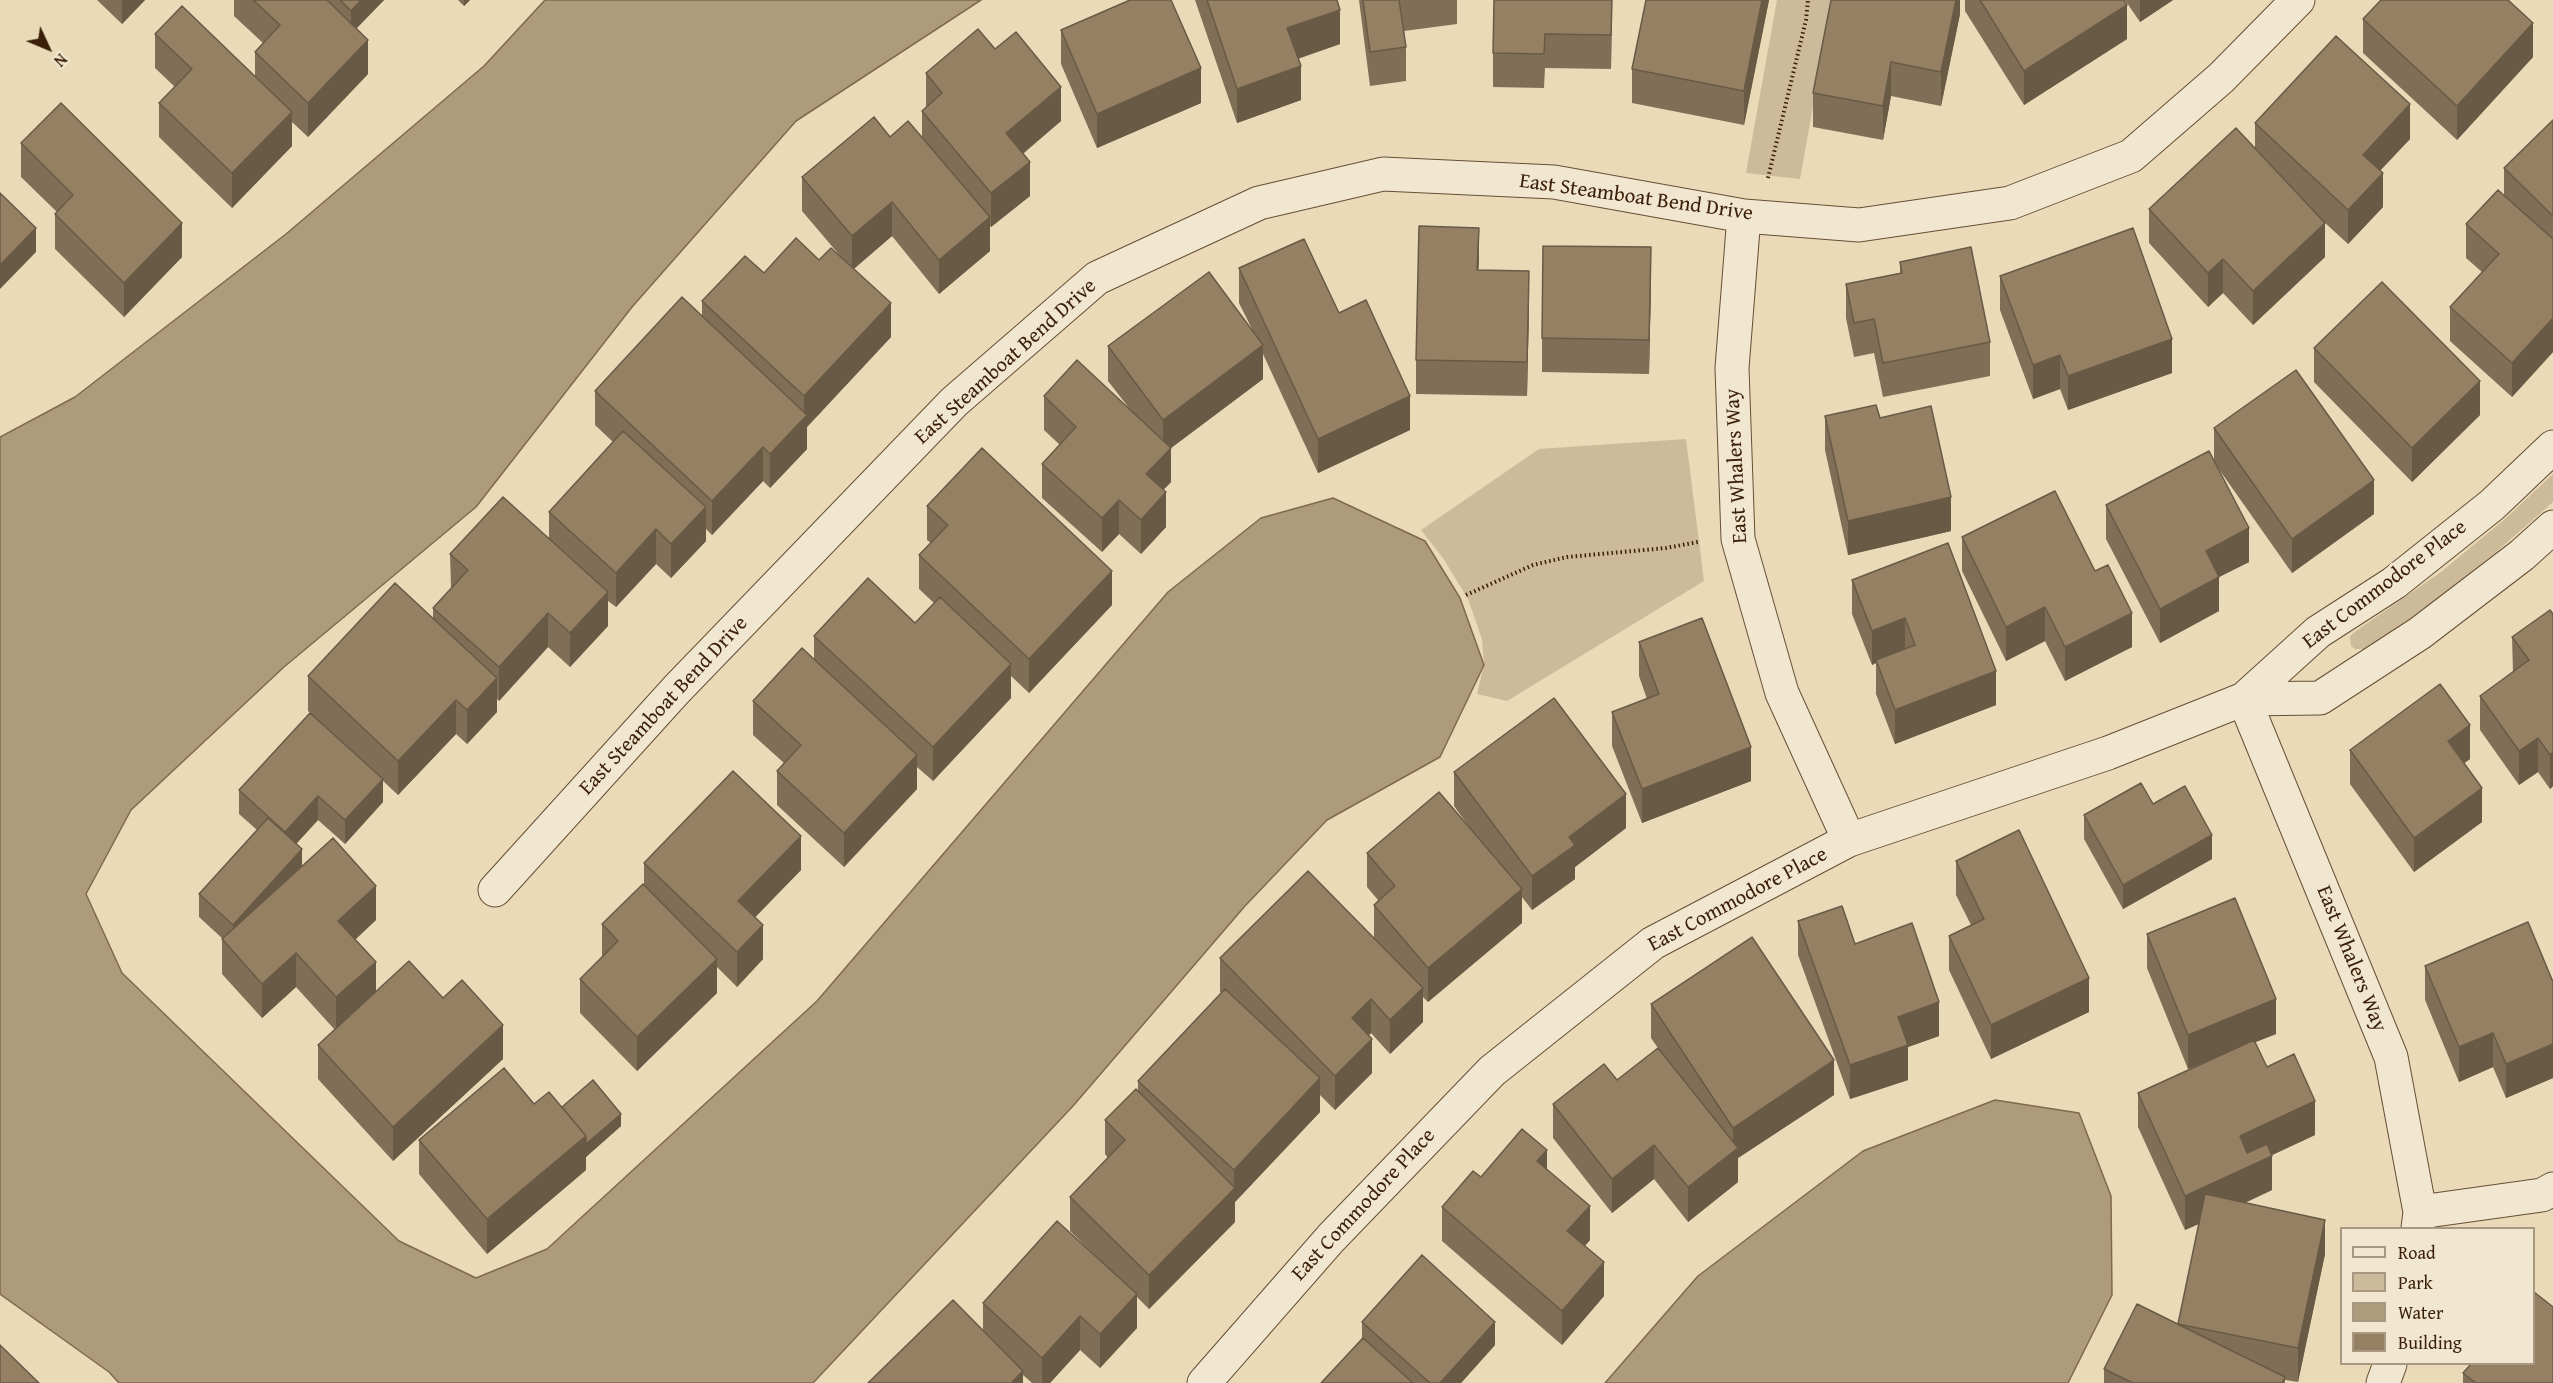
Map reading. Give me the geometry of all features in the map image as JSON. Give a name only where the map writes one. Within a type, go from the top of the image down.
[{"type":"street","name":"East Steamboat Bend Drive","points":[[495,890],[677,689],[954,402],[1097,278],[1259,203],[1383,174],[1554,182],[1751,216],[1859,225],[2010,203],[2131,156],[2221,78],[2298,0]]},
{"type":"street","name":"East Whalers Way","points":[[1751,216],[1732,368],[1738,539],[1782,693],[1849,840]]},
{"type":"street","name":"East Commodore Place","points":[[1204,1383],[1331,1238],[1492,1071],[1653,943],[1849,840],[2108,753],[2244,699],[2318,632],[2394,583],[2492,505],[2553,447]]},
{"type":"street","name":"East Commodore Place","points":[[2244,699],[2320,698],[2420,633],[2522,555],[2553,527]]},
{"type":"street","name":"East Whalers Way","points":[[2244,699],[2391,1057],[2419,1220]]},
{"type":"street","points":[[2419,1220],[2542,1195],[2553,1189]]},
{"type":"street","points":[[2383,1383],[2390,1365]]},
{"type":"path","points":[[1751,216],[1806,20],[1808,0]]},
{"type":"path","points":[[1466,595],[1533,565],[1567,557],[1666,548],[1705,541]]},
{"type":"green space","points":[[1777,0],[1832,0],[1800,179],[1746,173]]},
{"type":"green space","points":[[1686,439],[1704,581],[1507,701],[1477,694],[1484,665],[1482,639],[1468,599],[1443,558],[1421,530],[1539,449]]},
{"type":"green space","points":[[2553,474],[2553,502],[2495,553],[2387,635],[2365,649],[2355,649],[2351,646],[2350,636],[2441,572],[2505,519]]},
{"type":"water","points":[[545,0],[981,0],[796,121],[632,307],[476,507],[284,667],[131,810],[86,894],[122,973],[399,1241],[476,1278],[547,1249],[817,1001],[1168,592],[1261,518],[1333,498],[1425,541],[1460,598],[1484,665],[1440,757],[1327,820],[1245,906],[1073,1106],[813,1383],[119,1383],[109,1372],[0,1294],[0,437],[75,397],[286,234],[484,66]]},
{"type":"water","points":[[1995,1100],[2079,1113],[2111,1196],[2112,1295],[2068,1383],[1605,1383],[1698,1276],[1863,1151]]},
{"type":"building","points":[[253,0],[327,0],[368,40],[308,103],[255,52],[280,25]]},
{"type":"building","points":[[340,0],[361,0],[351,11]]},
{"type":"building","points":[[1130,0],[1171,0],[1201,68],[1097,114],[1061,30]]},
{"type":"building","points":[[1207,0],[1337,0],[1340,10],[1287,28],[1301,66],[1237,89]]},
{"type":"building","points":[[1363,0],[1399,0],[1406,47],[1370,52]]},
{"type":"building","points":[[1494,0],[1612,0],[1611,35],[1545,34],[1544,54],[1493,53]]},
{"type":"building","points":[[1646,0],[1762,0],[1744,91],[1632,69]]},
{"type":"building","points":[[1831,0],[1956,0],[1941,72],[1891,62],[1883,106],[1813,93]]},
{"type":"building","points":[[1980,0],[2124,0],[2127,5],[2024,71]]},
{"type":"building","points":[[2381,0],[2508,0],[2533,23],[2457,106],[2363,19]]},
{"type":"building","points":[[182,6],[292,112],[232,173],[159,103],[192,69],[155,34]]},
{"type":"building","points":[[978,29],[995,49],[1016,32],[1061,87],[1006,133],[1030,162],[991,193],[922,111],[942,93],[926,73]]},
{"type":"building","points":[[2336,36],[2410,104],[2363,155],[2383,173],[2348,210],[2255,123]]},
{"type":"building","points":[[61,103],[182,223],[124,283],[55,214],[73,195],[21,143]]},
{"type":"building","points":[[874,117],[890,137],[908,121],[990,217],[939,260],[892,202],[852,236],[802,177]]},
{"type":"building","points":[[2553,120],[2553,216],[2504,168]]},
{"type":"building","points":[[2236,128],[2325,223],[2253,291],[2223,259],[2208,273],[2149,209]]},
{"type":"building","points":[[2498,190],[2553,239],[2553,318],[2512,363],[2450,307],[2499,254],[2466,224]]},
{"type":"building","points":[[0,193],[36,228],[0,265]]},
{"type":"building","points":[[1419,226],[1479,228],[1477,270],[1529,271],[1527,362],[1416,360]]},
{"type":"building","points":[[2133,228],[2172,339],[2068,376],[2060,355],[2033,365],[2000,276]]},
{"type":"building","points":[[796,238],[819,260],[831,248],[891,303],[804,396],[702,301],[745,256],[764,273]]},
{"type":"building","points":[[1304,239],[1339,313],[1366,300],[1410,396],[1318,439],[1239,268]]},
{"type":"building","points":[[1543,246],[1651,247],[1649,340],[1542,338]]},
{"type":"building","points":[[1971,247],[1990,342],[1883,363],[1874,319],[1854,323],[1846,284],[1902,273],[1900,262]]},
{"type":"building","points":[[1209,272],[1263,345],[1163,420],[1108,346]]},
{"type":"building","points":[[2382,282],[2480,381],[2412,448],[2314,348]]},
{"type":"building","points":[[682,297],[807,415],[770,454],[763,447],[712,501],[595,391]]},
{"type":"building","points":[[1077,360],[1171,448],[1146,474],[1166,492],[1141,520],[1119,500],[1102,518],[1042,464],[1076,427],[1044,396]]},
{"type":"building","points":[[2296,370],[2374,480],[2292,539],[2214,428]]},
{"type":"building","points":[[1876,405],[1880,418],[1931,406],[1951,497],[1848,521],[1825,416]]},
{"type":"building","points":[[623,431],[706,507],[671,544],[656,529],[616,573],[549,512]]},
{"type":"building","points":[[982,448],[1112,571],[1029,659],[919,555],[948,525],[927,506]]},
{"type":"building","points":[[2209,451],[2249,528],[2206,551],[2219,577],[2160,609],[2106,505]]},
{"type":"building","points":[[2055,491],[2095,571],[2108,565],[2132,613],[2065,647],[2045,607],[2006,627],[1962,537]]},
{"type":"building","points":[[503,497],[608,592],[570,633],[548,613],[499,667],[433,608],[468,570],[450,554]]},
{"type":"building","points":[[1948,543],[1996,671],[1895,710],[1876,660],[1915,645],[1905,618],[1872,631],[1852,580]]},
{"type":"building","points":[[868,578],[915,623],[940,597],[1011,664],[933,747],[814,636]]},
{"type":"building","points":[[395,583],[497,678],[467,710],[456,700],[398,761],[308,676]]},
{"type":"building","points":[[2550,610],[2553,614],[2553,752],[2550,755],[2538,738],[2519,751],[2480,696],[2529,660],[2512,637]]},
{"type":"building","points":[[1702,618],[1751,747],[1642,789],[1612,712],[1659,694],[1639,642]]},
{"type":"building","points":[[802,648],[917,755],[844,833],[777,771],[801,745],[753,701]]},
{"type":"building","points":[[2440,684],[2470,725],[2448,741],[2482,788],[2414,838],[2350,750]]},
{"type":"building","points":[[1554,698],[1626,794],[1569,837],[1575,845],[1532,876],[1454,772]]},
{"type":"building","points":[[310,713],[383,779],[345,820],[318,796],[285,832],[239,790]]},
{"type":"building","points":[[733,771],[801,836],[738,901],[763,925],[737,952],[644,863]]},
{"type":"building","points":[[2141,783],[2153,804],[2185,786],[2212,835],[2123,885],[2084,815]]},
{"type":"building","points":[[1439,792],[1522,889],[1428,968],[1374,905],[1395,886],[1367,853]]},
{"type":"building","points":[[268,818],[302,849],[233,925],[199,894]]},
{"type":"building","points":[[2019,830],[2089,978],[1991,1025],[1949,936],[1984,919],[1956,861]]},
{"type":"building","points":[[333,838],[376,886],[338,921],[376,962],[336,997],[296,953],[262,984],[222,939]]},
{"type":"building","points":[[1308,871],[1423,988],[1390,1020],[1371,999],[1352,1018],[1372,1039],[1335,1076],[1220,958]]},
{"type":"building","points":[[643,884],[717,959],[637,1037],[580,979],[618,941],[602,924]]},
{"type":"building","points":[[2235,898],[2276,999],[2188,1035],[2147,934]]},
{"type":"building","points":[[1842,906],[1855,944],[1912,923],[1939,1002],[1898,1017],[1908,1045],[1850,1065],[1798,921]]},
{"type":"building","points":[[2528,922],[2553,982],[2553,1044],[2506,1064],[2493,1033],[2459,1047],[2425,966]]},
{"type":"building","points":[[1752,937],[1834,1060],[1733,1128],[1651,1004]]},
{"type":"building","points":[[409,961],[443,998],[462,980],[503,1025],[393,1127],[318,1045]]},
{"type":"building","points":[[1225,989],[1320,1078],[1234,1170],[1138,1081]]},
{"type":"building","points":[[2254,1040],[2267,1067],[2294,1054],[2315,1101],[2240,1136],[2247,1153],[2267,1144],[2272,1156],[2185,1196],[2138,1093]]},
{"type":"building","points":[[1658,1048],[1738,1148],[1688,1187],[1654,1145],[1612,1179],[1553,1104],[1604,1064],[1617,1080]]},
{"type":"building","points":[[504,1068],[534,1104],[549,1092],[586,1136],[487,1219],[419,1140]]},
{"type":"building","points":[[593,1080],[621,1114],[586,1144],[586,1136],[562,1107]]},
{"type":"building","points":[[1136,1089],[1235,1188],[1149,1275],[1070,1197],[1125,1140],[1105,1120]]},
{"type":"building","points":[[1522,1129],[1547,1150],[1537,1161],[1590,1206],[1567,1231],[1604,1262],[1562,1311],[1442,1207],[1473,1171],[1481,1177]]},
{"type":"building","points":[[2205,1194],[2325,1220],[2298,1348],[2178,1324]]},
{"type":"building","points":[[1057,1221],[1137,1294],[1100,1334],[1080,1316],[1042,1358],[983,1303]]},
{"type":"building","points":[[1422,1255],[1495,1322],[1440,1383],[1430,1383],[1362,1322]]},
{"type":"building","points":[[2535,1293],[2553,1307],[2553,1383],[2476,1383],[2463,1373],[2470,1365],[2535,1365]]},
{"type":"building","points":[[953,1300],[1023,1371],[1011,1383],[868,1383]]},
{"type":"building","points":[[2137,1304],[2285,1377],[2282,1383],[2133,1383],[2104,1369]]},
{"type":"building","points":[[1363,1338],[1413,1383],[1321,1383]]},
{"type":"building","points":[[0,1345],[39,1383],[0,1383]]}]
